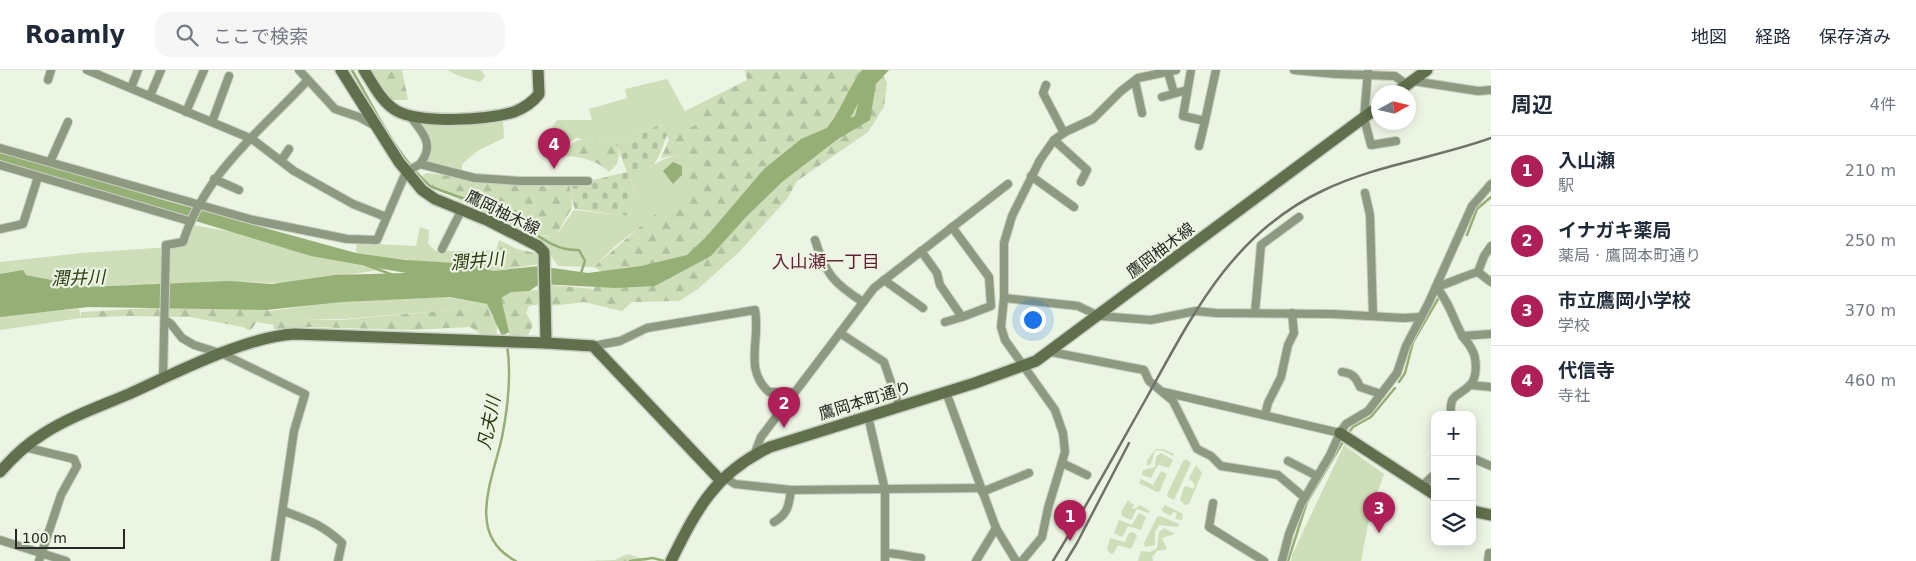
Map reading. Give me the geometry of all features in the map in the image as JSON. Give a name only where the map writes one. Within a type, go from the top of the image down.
[{"type":"main road","name":"鷹岡柚木線","points":[[341,70],[406,172],[422,190],[436,199],[462,209],[538,246],[545,254],[544,300],[546,343]]},
{"type":"main road","points":[[364,70],[388,106],[410,115],[445,120],[514,112],[533,102],[539,94],[538,70]]},
{"type":"main road","points":[[1407,85],[1427,70]]},
{"type":"main road","name":"鷹岡柚木線","points":[[946,392],[1023,366],[1051,352],[1371,112]]},
{"type":"main road","points":[[0,472],[24,447],[69,420],[223,354],[274,335],[294,334],[593,346],[722,478]]},
{"type":"main road","name":"鷹岡本町通り","points":[[673,558],[699,506],[722,478],[754,455],[868,416],[946,392]]},
{"type":"main road","points":[[1344,435],[1431,493]]},
{"type":"main road","points":[[1476,512],[1491,515]]},
{"type":"street","points":[[48,80],[51,70]]},
{"type":"street","points":[[87,70],[252,139],[294,171],[352,204],[386,216]]},
{"type":"street","points":[[131,88],[138,70]]},
{"type":"street","points":[[150,96],[161,70]]},
{"type":"street","points":[[186,112],[203,70]]},
{"type":"street","points":[[299,70],[307,81],[335,109],[359,117],[375,126]]},
{"type":"street","points":[[1022,561],[1042,537],[1048,508],[1065,452],[1063,433],[1055,410],[1005,340],[1001,327],[1004,298],[1004,243],[1012,216],[1031,176],[1054,140],[1064,133],[1093,120],[1121,90],[1135,81],[1176,70]]},
{"type":"street","points":[[1191,70],[1183,116],[1205,121]]},
{"type":"street","points":[[1199,146],[1216,70]]},
{"type":"street","points":[[1294,70],[1398,73],[1405,85]]},
{"type":"street","points":[[1168,72],[1174,94]]},
{"type":"street","points":[[1368,73],[1364,118],[1371,145],[1396,141]]},
{"type":"street","points":[[212,122],[229,76]]},
{"type":"street","points":[[163,379],[166,244],[183,242],[189,221],[214,179],[307,81]]},
{"type":"street","points":[[1135,81],[1142,113]]},
{"type":"street","points":[[1046,85],[1043,93],[1064,133]]},
{"type":"street","points":[[1416,87],[1478,91],[1491,90]]},
{"type":"street","points":[[1162,97],[1187,90]]},
{"type":"street","points":[[0,148],[253,220],[347,239],[377,240],[406,172],[420,164],[427,155],[426,139],[410,115]]},
{"type":"street","points":[[50,162],[68,122]]},
{"type":"street","points":[[1054,140],[1087,170],[1081,182]]},
{"type":"street","points":[[281,161],[289,149]]},
{"type":"street","points":[[420,164],[475,178],[521,181],[588,181]]},
{"type":"street","points":[[0,165],[189,221]]},
{"type":"street","points":[[1031,176],[1074,207]]},
{"type":"street","points":[[0,229],[23,224],[38,177]]},
{"type":"street","points":[[214,179],[239,190]]},
{"type":"street","points":[[754,455],[761,437],[874,288],[1008,184]]},
{"type":"street","points":[[1282,561],[1289,534],[1317,476],[1344,435],[1346,424],[1368,411],[1397,373],[1406,346],[1422,317],[1472,206],[1491,184]]},
{"type":"street","points":[[1365,193],[1370,215],[1369,243],[1373,316]]},
{"type":"street","points":[[442,249],[462,209]]},
{"type":"street","points":[[1255,314],[1261,245],[1299,217]]},
{"type":"street","points":[[945,322],[962,318],[991,306],[989,277],[952,227]]},
{"type":"street","points":[[815,240],[824,268],[842,289],[863,302]]},
{"type":"street","points":[[1478,272],[1484,256],[1491,246]]},
{"type":"street","points":[[921,251],[937,273],[940,285],[962,318]]},
{"type":"street","points":[[1436,287],[1451,283],[1459,277],[1478,272]]},
{"type":"street","points":[[1478,272],[1491,282]]},
{"type":"street","points":[[884,280],[923,308]]},
{"type":"street","points":[[1436,287],[1445,297],[1462,336],[1472,349],[1476,368],[1471,385]]},
{"type":"street","points":[[1004,298],[1078,306],[1099,316],[1152,320],[1196,311],[1402,318],[1422,317]]},
{"type":"street","points":[[593,346],[620,340],[647,328],[755,310],[758,326],[754,359],[755,373],[769,392],[794,392]]},
{"type":"street","points":[[1265,415],[1268,403],[1280,377],[1288,345],[1294,334],[1292,313]]},
{"type":"street","points":[[165,320],[171,324],[182,338],[223,354],[305,394],[294,431],[276,561]]},
{"type":"street","points":[[840,333],[884,362],[900,406]]},
{"type":"street","points":[[1462,336],[1491,334]]},
{"type":"street","points":[[1051,352],[1144,370],[1149,381],[1164,392],[1179,410],[1184,425],[1197,449],[1211,456],[1221,466],[1278,475],[1305,498]]},
{"type":"street","points":[[1342,372],[1349,372],[1356,379],[1360,387],[1381,394]]},
{"type":"street","points":[[1451,411],[1450,403],[1455,395],[1471,385],[1491,387]]},
{"type":"street","points":[[946,392],[996,528],[1016,561]]},
{"type":"street","points":[[1164,392],[1344,435]]},
{"type":"street","points":[[868,416],[885,490],[885,557],[921,558]]},
{"type":"street","points":[[24,447],[74,459],[77,466],[61,495],[40,557]]},
{"type":"street","points":[[1476,460],[1491,466]]},
{"type":"street","points":[[1288,462],[1317,476]]},
{"type":"street","points":[[1062,463],[1087,475]]},
{"type":"street","points":[[722,478],[735,484],[791,490],[982,490],[1029,473]]},
{"type":"street","points":[[1421,487],[1431,478]]},
{"type":"street","points":[[774,522],[783,517],[788,509],[791,490]]},
{"type":"street","points":[[1213,503],[1208,527],[1264,561]]},
{"type":"street","points":[[284,511],[326,528],[336,537],[342,543],[338,561]]},
{"type":"street","points":[[976,561],[996,528]]},
{"type":"street","points":[[0,540],[40,557],[66,561]]},
{"type":"street","points":[[1488,561],[1491,552]]},
{"type":"green space","points":[[362,70],[402,70],[408,100],[393,100]]},
{"type":"green space","points":[[447,70],[481,70],[485,77],[480,82],[459,76]]},
{"type":"green space","points":[[745,70],[880,70],[887,83],[884,107],[868,132],[797,181],[787,199],[739,252],[698,289],[679,301],[632,302],[622,311],[584,302],[551,306],[552,285],[593,289],[605,274],[594,267],[649,219],[683,194],[689,170],[678,155],[661,158],[669,140],[697,124],[685,111],[747,80]]},
{"type":"green space","points":[[667,79],[685,111],[698,124],[669,140],[661,124],[616,144],[576,138],[559,152],[556,139],[550,130],[557,120],[592,120],[589,109],[627,98],[625,89]]},
{"type":"green space","points":[[417,121],[450,125],[503,121],[504,138],[479,150],[462,164],[462,175],[424,165],[429,149]]},
{"type":"green space","points":[[661,124],[667,135],[659,156],[646,170],[631,177],[634,196],[630,216],[575,209],[570,185],[592,184],[593,180],[627,172],[616,144]]},
{"type":"green space","points":[[583,139],[616,144],[619,155],[617,164],[609,172],[599,164],[587,159],[561,156],[562,151],[574,142]]},
{"type":"green space","points":[[678,155],[690,170],[683,194],[615,246],[594,267],[558,266],[547,250],[523,234],[555,237],[574,210],[630,216],[634,193],[631,177],[659,162]]},
{"type":"green space","points":[[427,173],[526,186],[535,184],[570,185],[572,208],[555,237],[525,232],[435,188],[420,177]]},
{"type":"green space","points":[[193,225],[244,234],[393,268],[293,283],[223,282],[91,287],[26,275],[0,275],[0,262],[82,253],[185,246]]},
{"type":"green space","points":[[420,227],[429,230],[428,244],[436,251],[480,251],[473,264],[417,261],[356,253],[357,243],[416,246]]},
{"type":"green space","points":[[499,240],[517,249],[540,254],[541,264],[493,271],[473,264],[480,251],[496,250]]},
{"type":"green space","points":[[539,290],[541,304],[529,306],[526,313],[533,325],[528,335],[510,337],[501,310],[501,298],[508,291]]},
{"type":"green space","points":[[445,297],[487,304],[472,308],[345,319],[300,319],[269,311],[340,302]]},
{"type":"green space","points":[[487,304],[491,316],[498,322],[496,336],[482,335],[470,327],[410,330],[310,327],[273,329],[274,325],[257,322],[250,331],[243,327],[190,317],[126,316],[81,318],[81,312],[185,306],[266,310],[300,319],[342,320],[471,308]]},
{"type":"green space","points":[[79,309],[81,318],[0,330],[0,316]]},
{"type":"green space","points":[[1344,445],[1384,474],[1370,514],[1361,561],[1291,561],[1292,555]]},
{"type":"green space","points":[[1156,449],[1163,449],[1174,454],[1173,456],[1161,450],[1155,451],[1151,464],[1147,466],[1147,460]]},
{"type":"green space","points":[[1161,453],[1173,460],[1169,468],[1158,465],[1151,478],[1142,475],[1143,470],[1155,467],[1156,457]]},
{"type":"green space","points":[[1186,459],[1191,463],[1174,500],[1168,497],[1167,494],[1183,461]]},
{"type":"green space","points":[[1196,465],[1202,473],[1189,504],[1185,505],[1180,500],[1184,487],[1187,486],[1193,489],[1195,485],[1189,478]]},
{"type":"green space","points":[[1161,471],[1167,474],[1160,491],[1157,492],[1139,483],[1141,479],[1153,485]]},
{"type":"green space","points":[[1128,500],[1134,505],[1132,508],[1134,509],[1140,505],[1150,511],[1148,513],[1137,509],[1131,520],[1122,516],[1121,512]]},
{"type":"green space","points":[[1165,505],[1183,514],[1182,520],[1175,519],[1177,513],[1173,512],[1171,516],[1163,512],[1162,509]]},
{"type":"green space","points":[[1139,513],[1146,517],[1141,530],[1128,526],[1122,537],[1114,533],[1119,520],[1132,525]]},
{"type":"green space","points":[[1160,516],[1179,524],[1178,527],[1159,525],[1155,532],[1155,545],[1145,547],[1144,543],[1157,517]]},
{"type":"green space","points":[[1164,528],[1175,534],[1162,538],[1167,549],[1157,551],[1152,557],[1153,561],[1138,561],[1141,551],[1150,552],[1157,548],[1159,532]]},
{"type":"green space","points":[[1134,532],[1137,536],[1131,549],[1118,545],[1113,554],[1111,554],[1107,549],[1110,538],[1125,542],[1129,533]]},
{"type":"green space","points":[[628,554],[649,561],[588,561],[614,560]]},
{"type":"shaded area","points":[[867,70],[889,70],[876,84],[870,120],[838,139],[782,182],[745,218],[711,256],[655,286],[616,288],[540,284],[529,291],[511,292],[501,298],[509,332],[502,336],[487,304],[449,297],[343,302],[266,310],[89,307],[0,317],[0,274],[23,270],[26,275],[88,287],[229,281],[272,284],[335,275],[406,273],[311,256],[139,204],[108,198],[0,160],[0,150],[160,199],[356,253],[406,260],[473,264],[493,271],[539,266],[588,273],[641,266],[687,255],[706,237],[764,169],[801,139],[855,116]]},
{"type":"shaded area","points":[[673,162],[682,166],[682,175],[673,184],[663,171]]},
{"type":"waterway","points":[[352,70],[396,146],[430,186],[507,215],[558,247],[579,250],[585,261],[581,273]]},
{"type":"waterway","name":"潤井川","points":[[830,135],[871,70]]},
{"type":"waterway","points":[[1467,235],[1477,209],[1491,197]]},
{"type":"waterway","points":[[366,265],[393,275]]},
{"type":"waterway","points":[[1399,382],[1405,373],[1413,342],[1438,299]]},
{"type":"waterway","name":"凡夫川","points":[[507,345],[509,368],[508,403],[486,505],[491,537],[500,550],[516,561]]},
{"type":"waterway","points":[[1347,435],[1353,427],[1371,417],[1395,388]]},
{"type":"waterway","points":[[1288,561],[1307,502],[1344,440]]},
{"type":"waterway","name":"凡夫川","points":[[630,561],[653,558],[664,561]]},
{"type":"railway","points":[[1053,561],[1181,336],[1218,279],[1239,253],[1263,230],[1291,209],[1322,191],[1384,168],[1491,138]]},
{"type":"railway","points":[[1066,561],[1129,443]]},
{"type":"place","name":"代信寺","points":[[554,169]]},
{"type":"place","name":"イナガキ薬局","points":[[784,428]]},
{"type":"place","name":"市立鷹岡小学校","points":[[1379,533]]},
{"type":"place","name":"入山瀬","points":[[1070,541]]},
{"type":"district","name":"入山瀬一丁目","points":[[826,262]]}]
